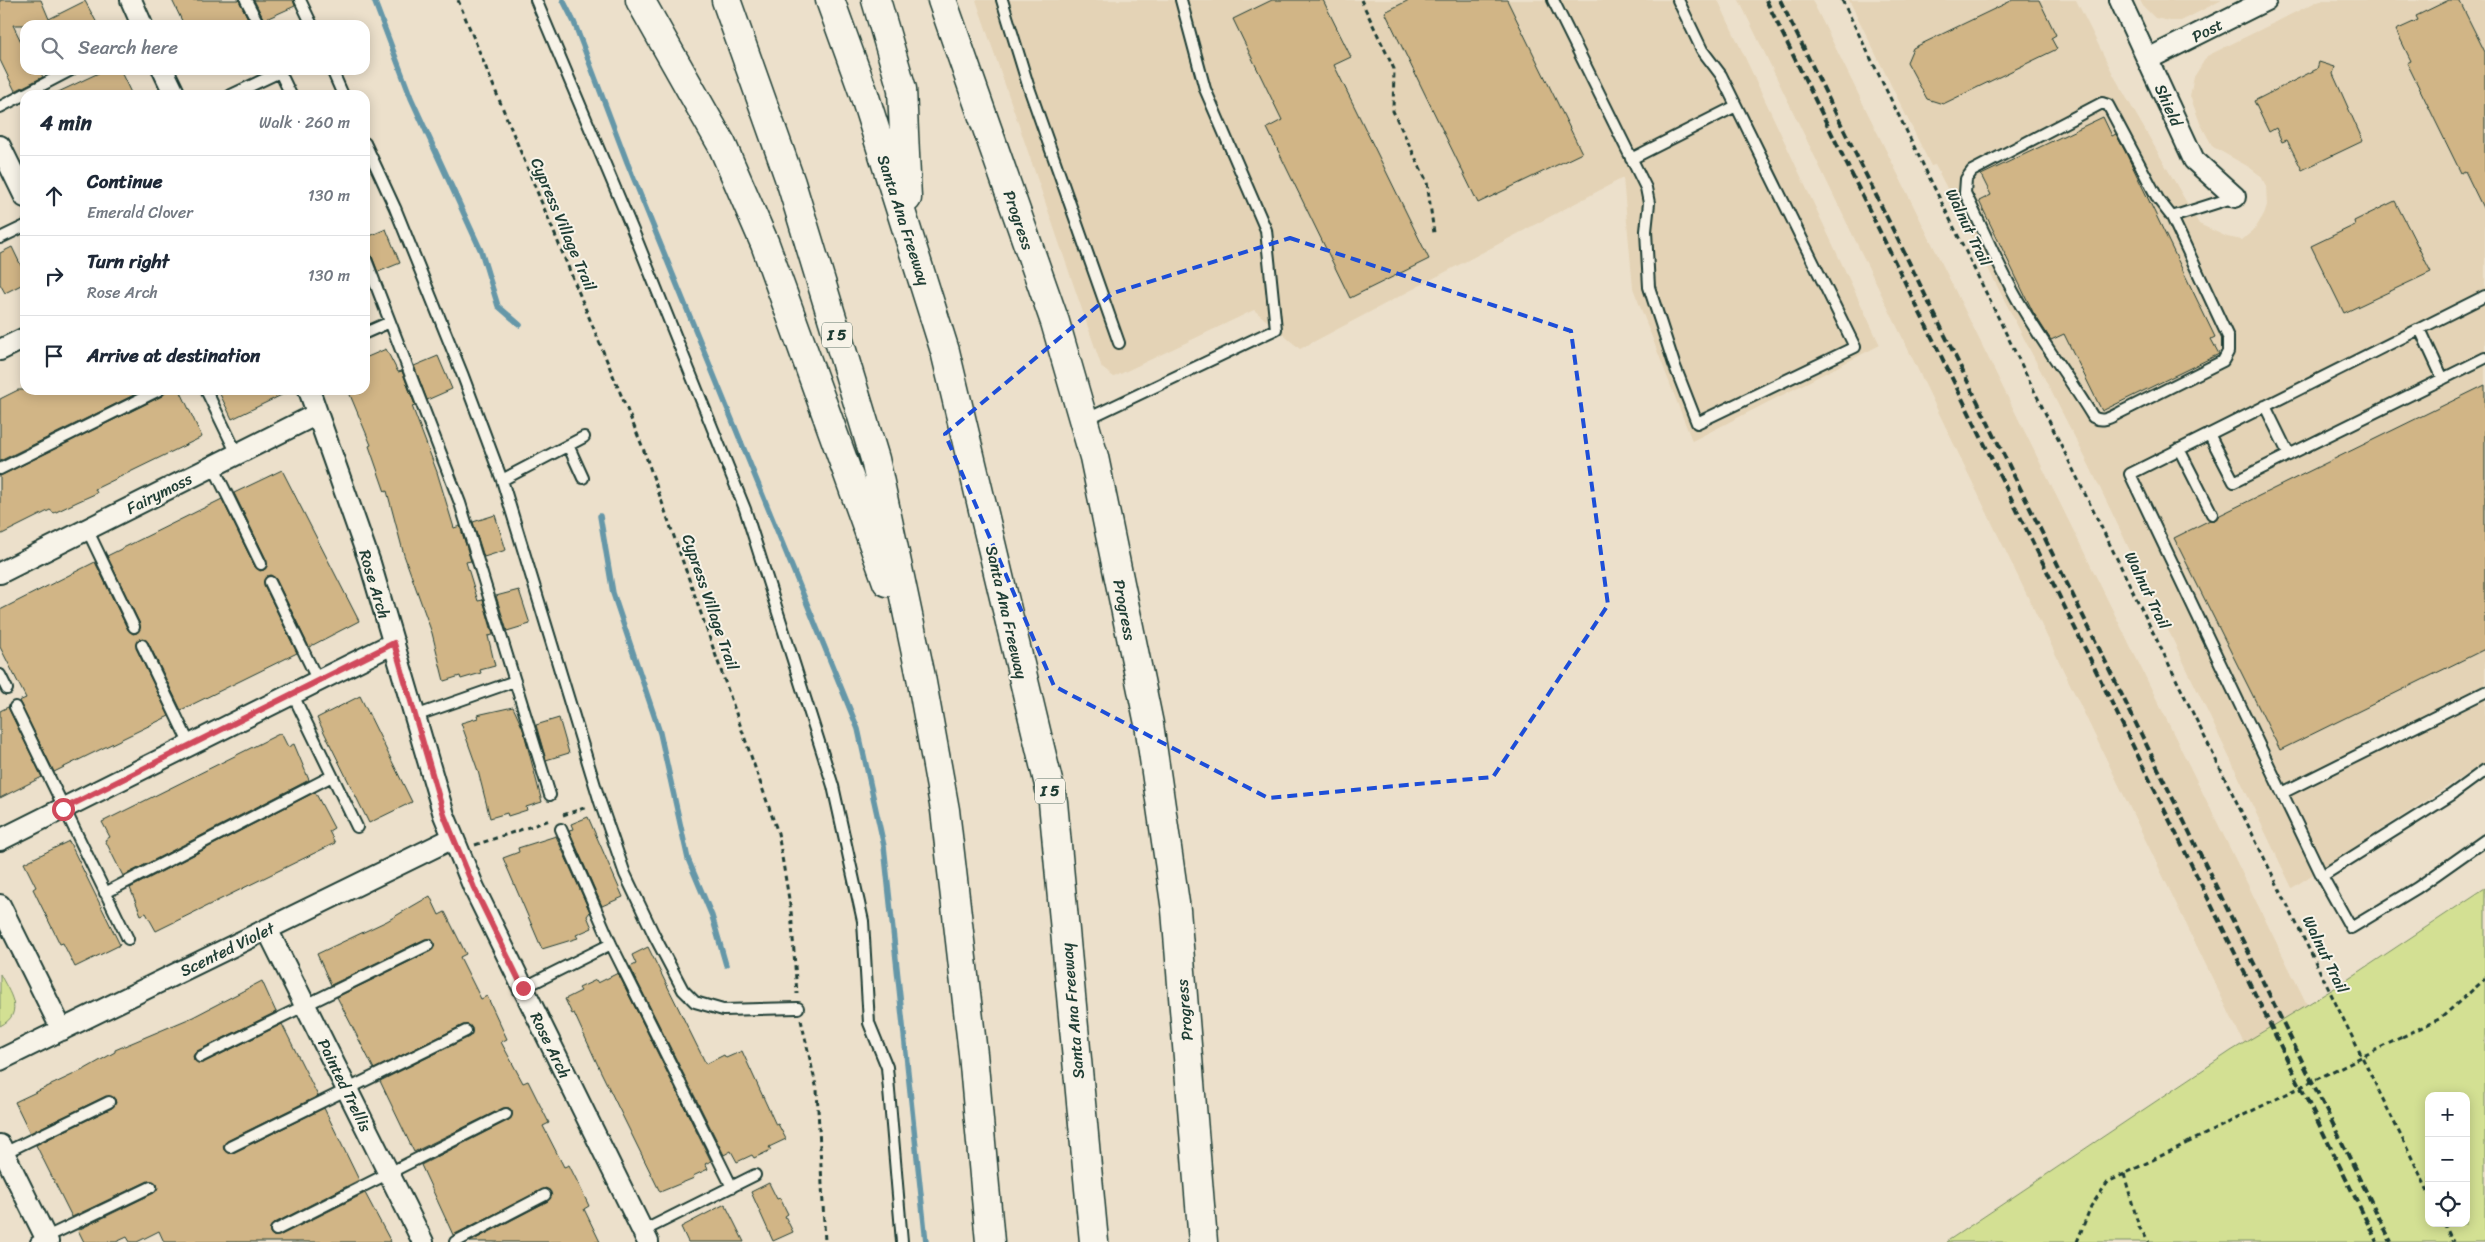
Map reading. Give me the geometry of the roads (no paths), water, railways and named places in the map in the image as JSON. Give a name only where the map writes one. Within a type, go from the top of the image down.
[{"type":"main road","points":[[640,0],[722,145],[765,244],[921,677]]},
{"type":"main road","name":"I 5","points":[[726,0],[790,183],[875,459],[921,677],[945,810],[973,1054],[990,1242]]},
{"type":"main road","name":"Santa Ana Freeway","points":[[830,0],[864,94],[945,351],[1052,802],[1094,1242]]},
{"type":"main road","points":[[876,0],[902,89],[908,234]]},
{"type":"main road","name":"Progress","points":[[942,0],[1055,322],[1094,457],[1149,724],[1176,910],[1203,1242]]},
{"type":"street","points":[[131,0],[140,20]]},
{"type":"street","name":"Shield","points":[[2120,0],[2194,160],[2235,196]]},
{"type":"street","name":"Post","points":[[2148,59],[2266,0]]},
{"type":"street","points":[[165,75],[173,90]]},
{"type":"street","points":[[0,146],[20,187]]},
{"type":"street","points":[[0,350],[20,340]]},
{"type":"street","name":"Rose Arch","points":[[311,395],[370,563],[444,815],[474,888],[646,1237]]},
{"type":"street","name":"Fairymoss","points":[[0,573],[317,414]]},
{"type":"street","points":[[0,840],[394,643]]},
{"type":"street","name":"Scented Violet","points":[[0,1060],[267,929],[456,844]]},
{"type":"street","points":[[0,905],[62,1030]]},
{"type":"street","name":"Painted Trellis","points":[[267,929],[422,1242]]},
{"type":"street","points":[[1,1151],[44,1240]]},
{"type":"lane","points":[[246,0],[256,20]]},
{"type":"lane","points":[[300,0],[310,20]]},
{"type":"lane","points":[[536,0],[636,238],[745,509],[833,786],[863,921],[869,1022],[887,1067],[902,1242]]},
{"type":"lane","points":[[1002,0],[1028,85],[1119,343]]},
{"type":"lane","points":[[1084,421],[1276,329],[1266,230],[1205,89],[1181,0]]},
{"type":"lane","points":[[1553,0],[1646,188],[1649,203],[1646,231],[1649,287],[1674,364],[1697,423],[1855,347],[1721,75],[1702,50],[1678,0]]},
{"type":"lane","points":[[33,90],[61,75]]},
{"type":"lane","points":[[241,90],[272,75]]},
{"type":"lane","points":[[282,75],[289,90]]},
{"type":"lane","points":[[334,75],[341,90]]},
{"type":"lane","points":[[0,107],[20,97]]},
{"type":"lane","points":[[2102,103],[2108,105],[2158,199],[2172,217],[2228,337],[2228,352],[2224,361],[2106,420],[2099,420],[2093,417],[2059,362],[2046,348],[2015,296],[1965,193],[1966,179],[1972,171],[2102,103]]},
{"type":"lane","points":[[1631,159],[1736,106]]},
{"type":"lane","points":[[370,154],[463,376],[502,480],[600,802],[625,874],[683,990],[695,1002],[710,1008],[723,1010],[798,1008]]},
{"type":"lane","points":[[2172,217],[2235,196]]},
{"type":"lane","points":[[0,238],[20,228]]},
{"type":"lane","points":[[370,270],[460,503],[550,795]]},
{"type":"lane","points":[[2485,296],[2130,474],[2322,876],[2352,928],[2417,888],[2485,840]]},
{"type":"lane","points":[[370,331],[390,322]]},
{"type":"lane","points":[[2420,329],[2443,379]]},
{"type":"lane","points":[[2209,434],[2234,482],[2485,358]]},
{"type":"lane","points":[[0,469],[149,395]]},
{"type":"lane","points":[[208,395],[237,454]]},
{"type":"lane","points":[[2265,406],[2289,455]]},
{"type":"lane","points":[[502,480],[584,436]]},
{"type":"lane","points":[[568,445],[583,478]]},
{"type":"lane","points":[[2179,449],[2212,514]]},
{"type":"lane","points":[[213,466],[261,564]]},
{"type":"lane","points":[[87,529],[134,627]]},
{"type":"lane","points":[[270,582],[318,681]]},
{"type":"lane","points":[[142,645],[190,745]]},
{"type":"lane","points":[[0,675],[7,689]]},
{"type":"lane","points":[[415,716],[515,681]]},
{"type":"lane","points":[[2282,793],[2485,692]]},
{"type":"lane","points":[[292,693],[357,827]]},
{"type":"lane","points":[[15,707],[63,809],[128,939]]},
{"type":"lane","points":[[2322,876],[2451,795],[2485,770]]},
{"type":"lane","points":[[105,893],[332,776]]},
{"type":"lane","points":[[561,829],[611,944],[732,1187]]},
{"type":"lane","points":[[523,988],[611,944]]},
{"type":"lane","points":[[200,1057],[428,945]]},
{"type":"lane","points":[[230,1147],[466,1032]]},
{"type":"lane","points":[[1,1151],[109,1102]]},
{"type":"lane","points":[[276,1230],[506,1114]]},
{"type":"lane","points":[[646,1237],[755,1175]]},
{"type":"lane","points":[[44,1240],[151,1187]]},
{"type":"lane","points":[[455,1242],[545,1195]]},
{"type":"waterway","points":[[374,0],[411,98],[481,251],[498,306],[520,325]]},
{"type":"waterway","points":[[563,0],[574,22],[627,162],[858,729],[884,846],[926,1242]]},
{"type":"waterway","points":[[600,516],[613,593],[660,733],[688,859],[712,916],[726,965]]},
{"type":"railway","points":[[1766,0],[2377,1242]]},
{"type":"railway","points":[[1780,0],[2391,1242]]}]
